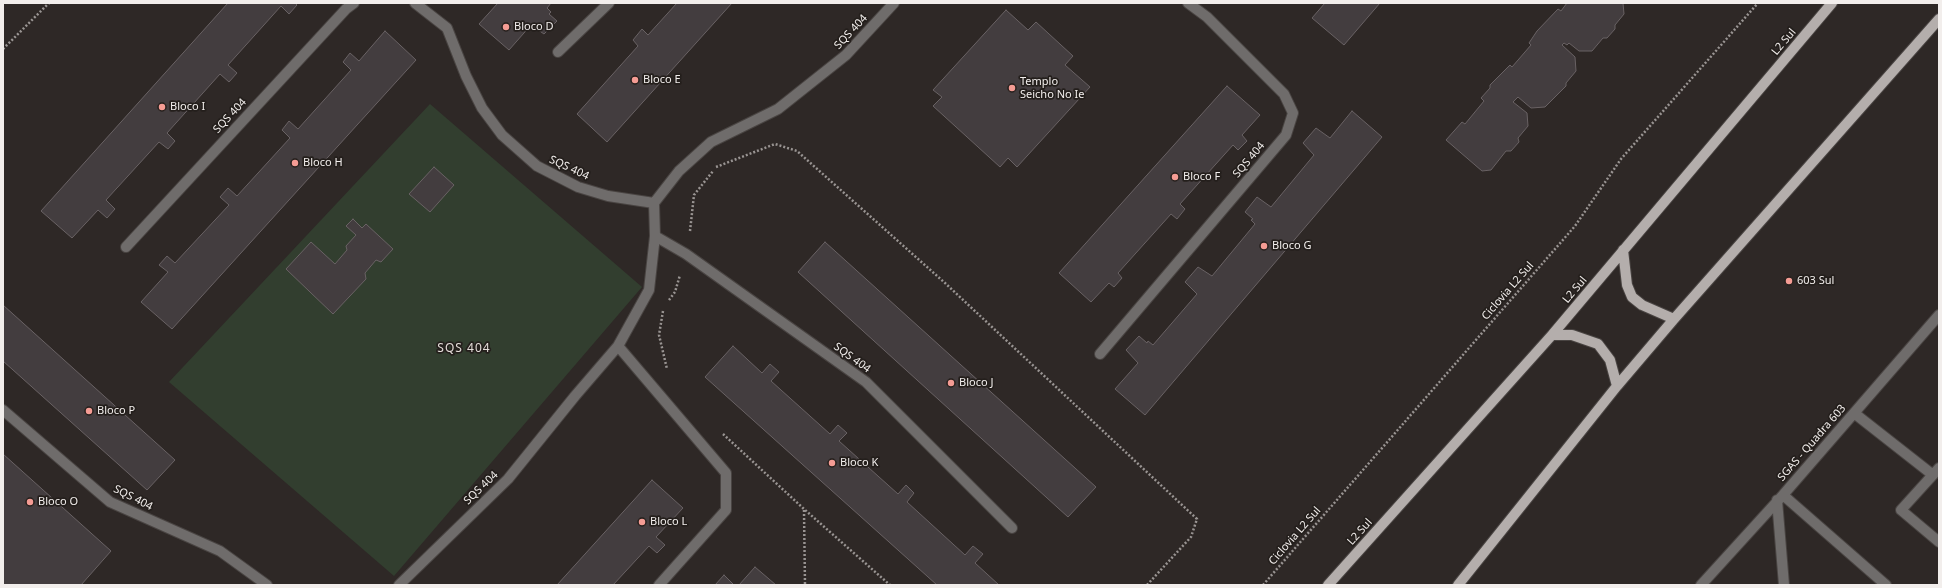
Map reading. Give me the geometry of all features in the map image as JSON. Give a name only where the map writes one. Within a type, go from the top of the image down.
[{"type":"main road","name":"L2 Sul","points":[[1328,585],[1552,335],[1832,3]]},
{"type":"main road","points":[[1458,585],[1617,386],[1674,319],[1939,19]]},
{"type":"main road","points":[[1623,250],[1627,285],[1632,297],[1642,305],[1674,319]]},
{"type":"main road","points":[[1552,335],[1572,335],[1598,344],[1610,360],[1617,386]]},
{"type":"street","name":"SQS 404","points":[[126,247],[346,9],[354,3]]},
{"type":"street","name":"SQS 404","points":[[415,3],[447,28],[466,76],[482,108],[502,134],[537,166],[578,187],[608,196],[654,204]]},
{"type":"street","points":[[558,52],[609,3]]},
{"type":"street","name":"SQS 404","points":[[399,585],[508,479],[575,396],[618,346],[649,290],[654,236],[654,204],[679,171],[711,142],[778,109],[846,56],[894,3]]},
{"type":"street","name":"SQS 404","points":[[1100,354],[1286,134],[1292,113],[1284,94],[1207,17],[1188,3]]},
{"type":"street","name":"SQS 404","points":[[654,236],[686,254],[866,382],[1012,528]]},
{"type":"street","name":"SGAS - Quadra 603","points":[[1701,585],[1780,498],[1939,315]]},
{"type":"street","points":[[618,346],[726,473],[726,510],[660,585]]},
{"type":"street","name":"SQS 404","points":[[3,410],[110,502],[220,551],[267,585]]},
{"type":"street","points":[[1854,413],[1936,472],[1901,510],[1939,542]]},
{"type":"street","points":[[1780,498],[1784,585]]},
{"type":"street","points":[[1780,498],[1886,585]]},
{"type":"path","points":[[3,50],[50,3]]},
{"type":"path","name":"Ciclovia L2 Sul","points":[[1263,585],[1575,226],[1621,159],[1758,3]]},
{"type":"path","points":[[667,304],[675,292],[686,254],[694,195],[716,167],[775,144],[797,151],[944,283],[1197,519],[1191,537],[1147,585]]},
{"type":"path","points":[[663,310],[659,335],[670,375]]},
{"type":"path","points":[[718,430],[890,585]]},
{"type":"path","points":[[804,509],[805,585]]},
{"type":"green space","points":[[430,104],[642,287],[394,576],[169,382]]},
{"type":"building","name":"Bloco I","points":[[228,3],[295,3],[297,5],[289,14],[281,6],[228,65],[237,73],[229,82],[220,74],[167,133],[175,141],[168,149],[159,142],[106,200],[115,209],[107,218],[98,210],[72,238],[41,211]]},
{"type":"building","name":"Bloco D","points":[[498,3],[551,3],[547,8],[551,12],[549,14],[557,21],[544,34],[531,25],[509,50],[479,24]]},
{"type":"building","name":"Bloco E","points":[[677,3],[732,3],[607,142],[577,114],[638,46],[633,40],[642,29],[648,35]]},
{"type":"building","points":[[1325,3],[1380,3],[1344,45],[1312,18]]},
{"type":"building","points":[[1567,3],[1623,3],[1624,14],[1615,25],[1615,29],[1607,38],[1603,38],[1592,51],[1579,51],[1569,43],[1567,45],[1564,43],[1562,45],[1575,57],[1576,71],[1566,83],[1566,86],[1545,107],[1531,108],[1518,97],[1513,102],[1527,113],[1528,126],[1518,138],[1519,142],[1511,151],[1506,151],[1491,170],[1482,171],[1446,140],[1462,122],[1465,124],[1484,101],[1481,98],[1490,88],[1490,85],[1510,65],[1512,67],[1531,45],[1529,43],[1537,31],[1558,9],[1561,11]]},
{"type":"building","name":"Templo Seicho No Ie","points":[[1006,10],[1028,30],[1036,22],[1073,56],[1065,65],[1090,87],[1017,167],[1008,158],[1000,167],[933,106],[942,97],[933,90]]},
{"type":"building","name":"Bloco H","points":[[385,31],[416,60],[172,329],[141,302],[168,272],[159,265],[167,256],[175,263],[229,205],[220,197],[228,188],[237,196],[290,138],[282,130],[289,121],[298,129],[351,70],[343,62],[350,53],[359,61]]},
{"type":"building","name":"Bloco F","points":[[1227,86],[1260,115],[1242,135],[1247,141],[1238,150],[1233,145],[1180,204],[1185,209],[1177,219],[1171,214],[1118,273],[1122,278],[1114,287],[1109,283],[1091,302],[1059,273]]},
{"type":"building","name":"Bloco G","points":[[1352,111],[1382,137],[1145,415],[1115,389],[1138,363],[1126,350],[1139,336],[1147,343],[1148,341],[1153,345],[1197,294],[1185,282],[1198,267],[1212,276],[1255,224],[1251,220],[1253,219],[1245,212],[1257,197],[1271,207],[1314,155],[1303,143],[1316,128],[1330,138]]},
{"type":"building","points":[[434,167],[454,185],[430,212],[409,194]]},
{"type":"building","points":[[353,219],[362,228],[366,224],[393,249],[381,262],[376,260],[365,273],[366,279],[333,314],[286,269],[311,242],[335,264],[347,250],[346,246],[356,235],[346,226]]},
{"type":"building","name":"Bloco J","points":[[825,242],[1096,487],[1068,517],[798,272]]},
{"type":"building","name":"Bloco P","points":[[3,305],[175,460],[147,490],[3,361]]},
{"type":"building","name":"Bloco K","points":[[733,346],[762,373],[770,364],[779,372],[771,381],[830,434],[838,425],[847,433],[839,441],[898,494],[906,485],[914,493],[907,502],[965,555],[973,546],[983,554],[975,563],[999,585],[937,585],[705,377]]},
{"type":"building","name":"Bloco O","points":[[3,454],[111,551],[81,585],[3,585]]},
{"type":"building","name":"Bloco L","points":[[652,480],[683,508],[656,537],[665,545],[657,553],[649,546],[613,585],[557,585]]},
{"type":"building","points":[[755,567],[776,585],[739,585]]},
{"type":"building","points":[[724,575],[733,584],[715,585]]},
{"type":"place","name":"Bloco D","points":[[506,27]]},
{"type":"place","name":"Bloco E","points":[[635,80]]},
{"type":"place","name":"Templo Seicho No Ie","points":[[1012,88]]},
{"type":"place","name":"Bloco I","points":[[162,107]]},
{"type":"place","name":"Bloco H","points":[[295,163]]},
{"type":"place","name":"Bloco F","points":[[1175,177]]},
{"type":"place","name":"Bloco G","points":[[1264,246]]},
{"type":"place","name":"603 Sul","points":[[1789,281]]},
{"type":"place","name":"Bloco J","points":[[951,383]]},
{"type":"place","name":"Bloco P","points":[[89,411]]},
{"type":"place","name":"Bloco K","points":[[832,463]]},
{"type":"place","name":"Bloco O","points":[[30,502]]},
{"type":"place","name":"Bloco L","points":[[642,522]]},
{"type":"district","name":"SQS 404","points":[[464,349]]}]
